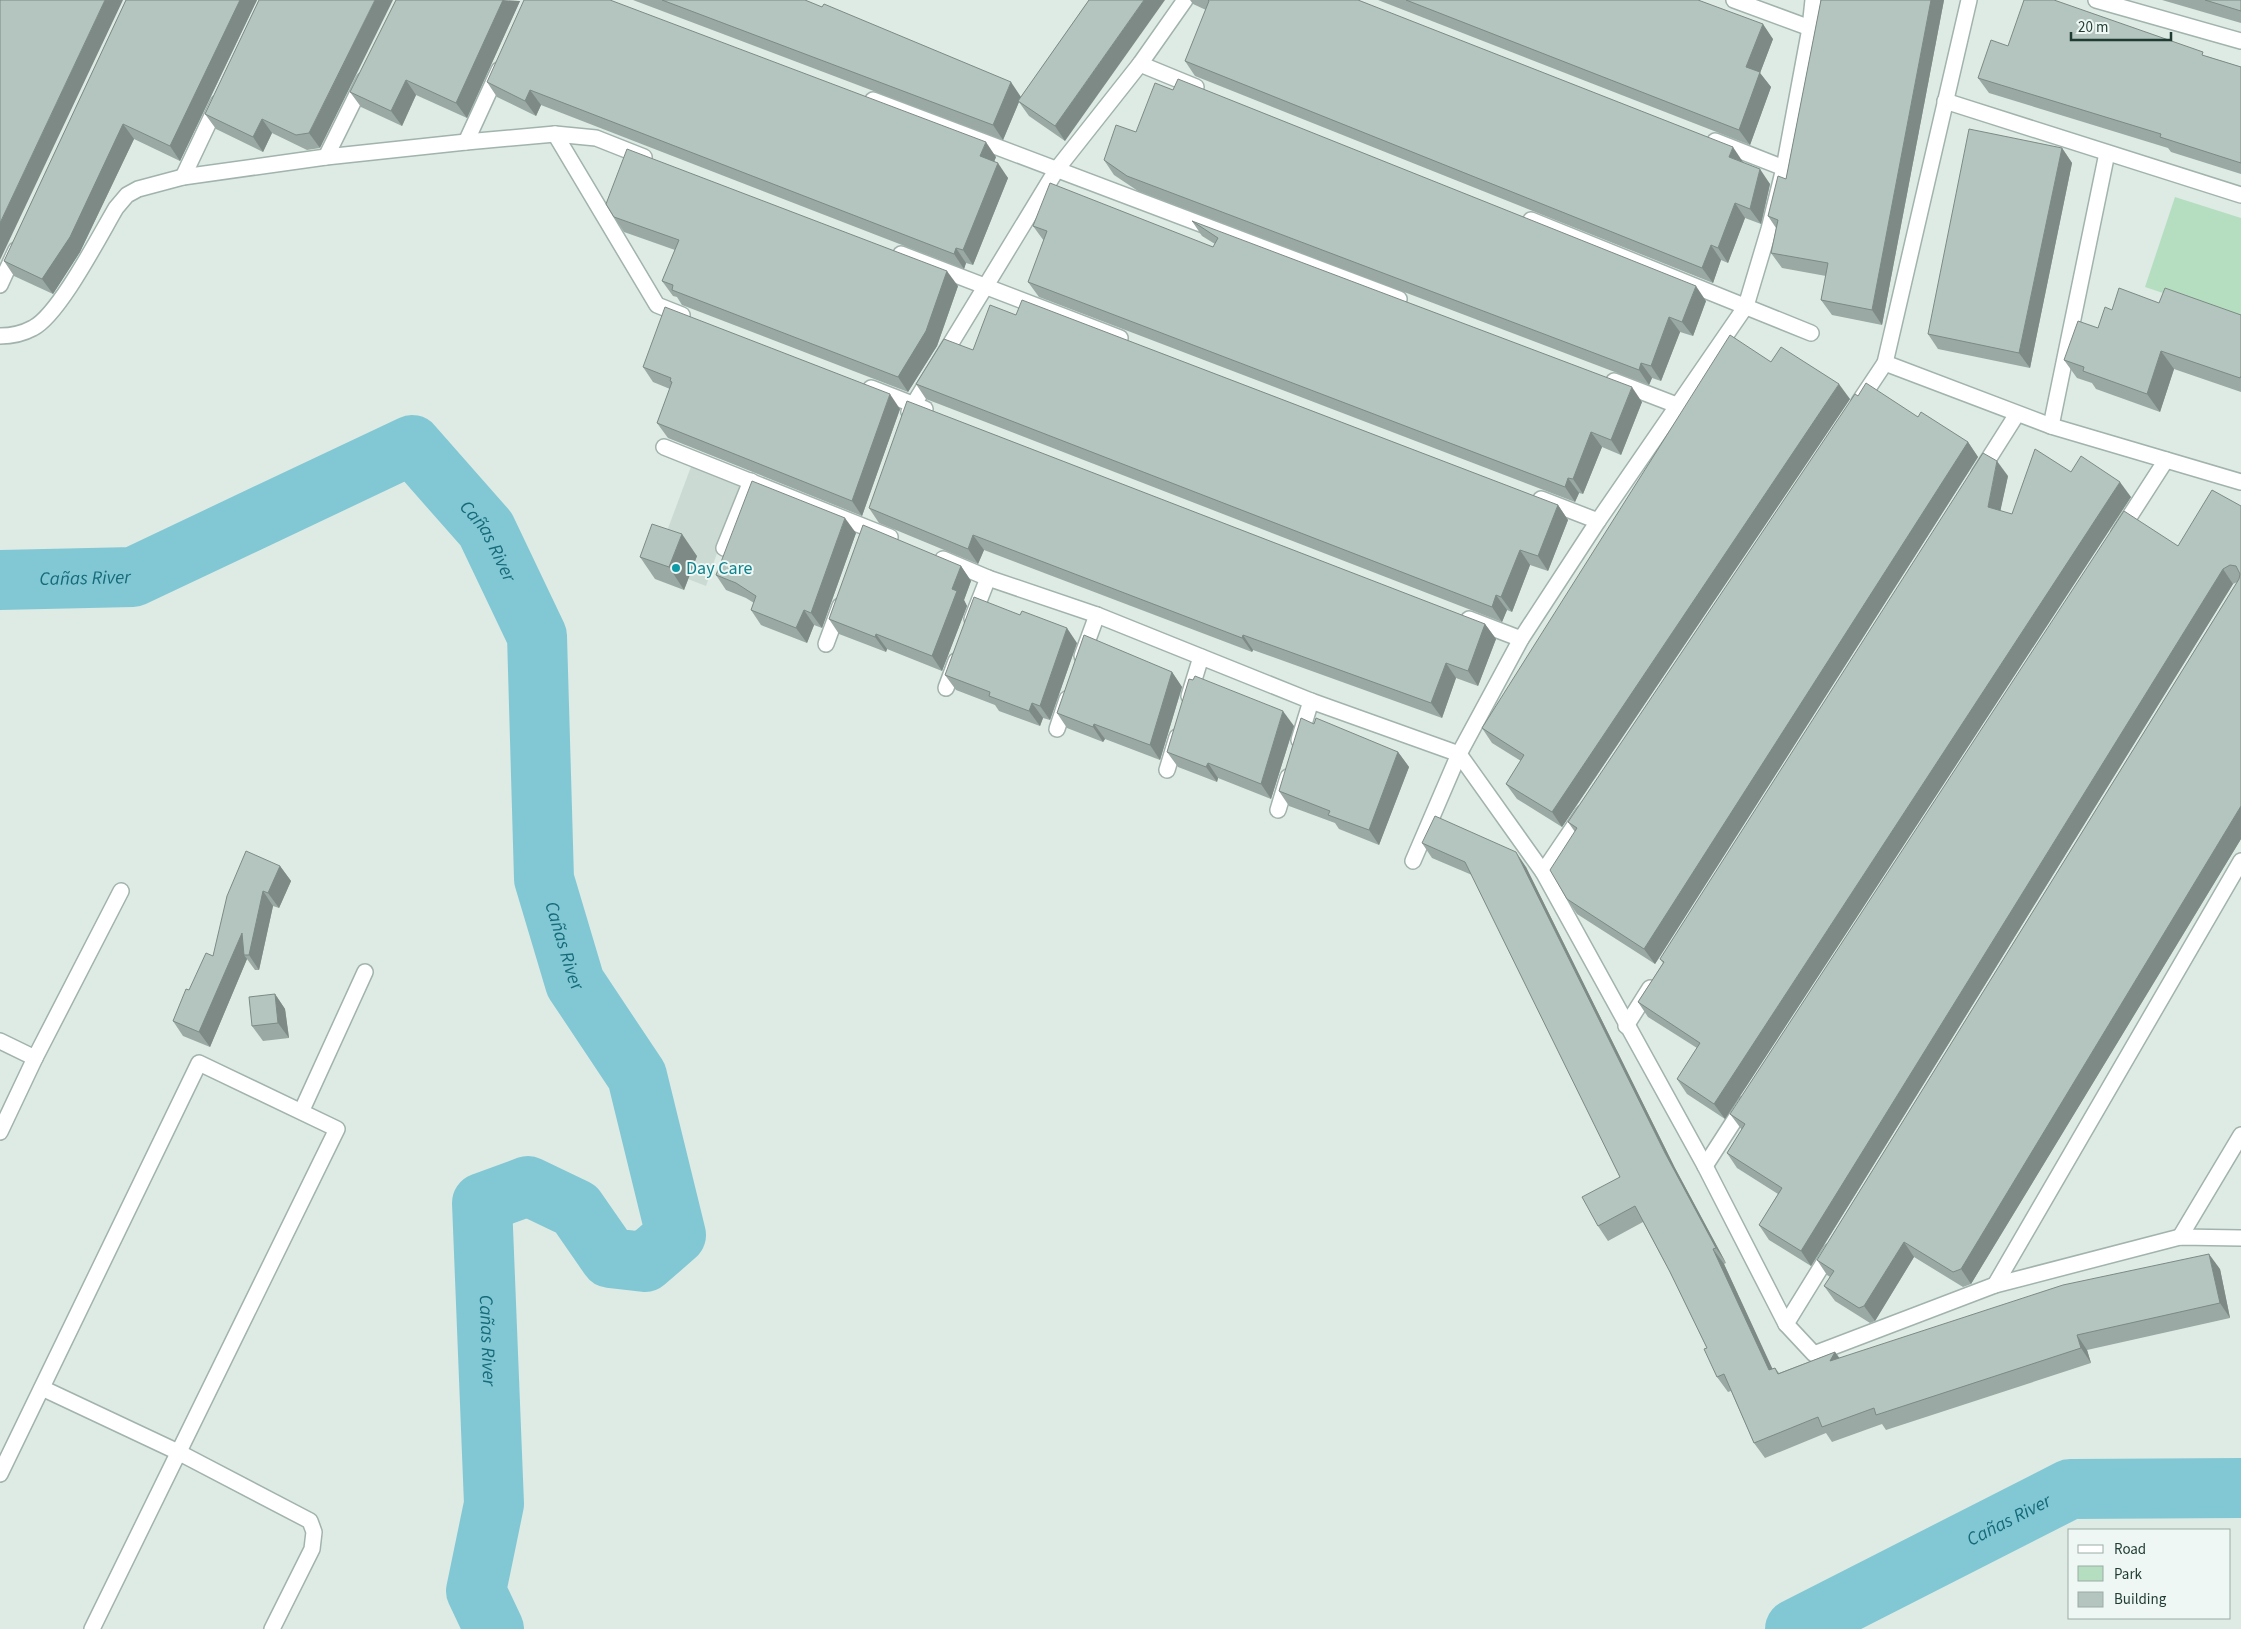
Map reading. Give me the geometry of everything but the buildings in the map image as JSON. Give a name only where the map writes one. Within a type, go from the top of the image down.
[{"type":"street","points":[[903,430],[912,404],[1056,169],[1140,64],[1185,0]]},
{"type":"street","points":[[1734,0],[1810,28]]},
{"type":"street","points":[[1413,861],[1459,754],[1521,639],[1598,521],[1679,406],[1746,306],[1770,229],[1784,168],[1810,28],[1813,0]]},
{"type":"street","points":[[1852,413],[1885,364],[1969,0]]},
{"type":"street","points":[[2096,0],[2241,41]]},
{"type":"street","points":[[466,142],[506,53]]},
{"type":"street","points":[[1140,64],[1213,94]]},
{"type":"street","points":[[326,157],[369,70]]},
{"type":"street","points":[[183,177],[225,89]]},
{"type":"street","points":[[855,93],[1410,303]]},
{"type":"street","points":[[1945,101],[2241,196]]},
{"type":"street","points":[[555,134],[657,305],[693,319]]},
{"type":"street","points":[[0,336],[16,336],[35,328],[54,311],[116,208],[127,195],[138,189],[183,177],[326,157],[555,134],[596,138],[660,163]]},
{"type":"street","points":[[1701,136],[1784,168]]},
{"type":"street","points":[[2051,426],[2107,152]]},
{"type":"street","points":[[1516,214],[1811,333]]},
{"type":"street","points":[[0,285],[21,240]]},
{"type":"street","points":[[883,247],[1133,343]]},
{"type":"street","points":[[1885,364],[2051,426],[2241,482]]},
{"type":"street","points":[[1605,377],[1679,406]]},
{"type":"street","points":[[858,383],[940,415]]},
{"type":"street","points":[[1969,490],[2017,414]]},
{"type":"street","points":[[664,447],[905,543]]},
{"type":"street","points":[[2111,544],[2166,460]]},
{"type":"street","points":[[724,548],[751,481]]},
{"type":"street","points":[[1524,493],[1598,521]]},
{"type":"street","points":[[862,546],[874,510]]},
{"type":"street","points":[[932,555],[988,578],[1097,615],[1311,701],[1459,754],[1543,872],[1626,1026],[1705,1166],[1786,1324],[1814,1354],[1995,1285],[2180,1237],[2241,1238]]},
{"type":"street","points":[[967,633],[988,578]]},
{"type":"street","points":[[826,644],[846,590]]},
{"type":"street","points":[[1456,614],[1521,639]]},
{"type":"street","points":[[1078,668],[1097,615]]},
{"type":"street","points":[[946,688],[960,652]]},
{"type":"street","points":[[1167,770],[1201,657]]},
{"type":"street","points":[[1057,729],[1072,685]]},
{"type":"street","points":[[1278,810],[1311,701]]},
{"type":"street","points":[[1543,872],[1593,798]]},
{"type":"street","points":[[1995,1285],[2241,861]]},
{"type":"street","points":[[0,1132],[35,1058],[121,891]]},
{"type":"street","points":[[302,1110],[365,972]]},
{"type":"street","points":[[1626,1026],[1658,975]]},
{"type":"street","points":[[0,1041],[35,1058]]},
{"type":"street","points":[[0,1474],[199,1062],[302,1110],[337,1129],[92,1629]]},
{"type":"street","points":[[1705,1166],[1754,1091]]},
{"type":"street","points":[[2180,1237],[2241,1135]]},
{"type":"street","points":[[1786,1324],[1839,1239]]},
{"type":"street","points":[[42,1388],[178,1452],[310,1521],[314,1532],[312,1549],[272,1629]]},
{"type":"shaded area","points":[[692,464],[746,485],[718,550],[706,586],[654,566]]},
{"type":"green space","points":[[2175,197],[2241,218],[2241,319],[2145,287]]},
{"type":"waterway","name":"Cañas River","points":[[0,580],[133,577],[412,445],[486,529],[537,636],[544,879],[575,983],[637,1076],[676,1235],[645,1262],[610,1258],[576,1209],[528,1186],[482,1203],[494,1504],[476,1591],[494,1629]]},
{"type":"waterway","name":"Cañas River","points":[[1795,1629],[2070,1489],[2241,1488]]},
{"type":"place","name":"Day Care","points":[[676,568]]}]
